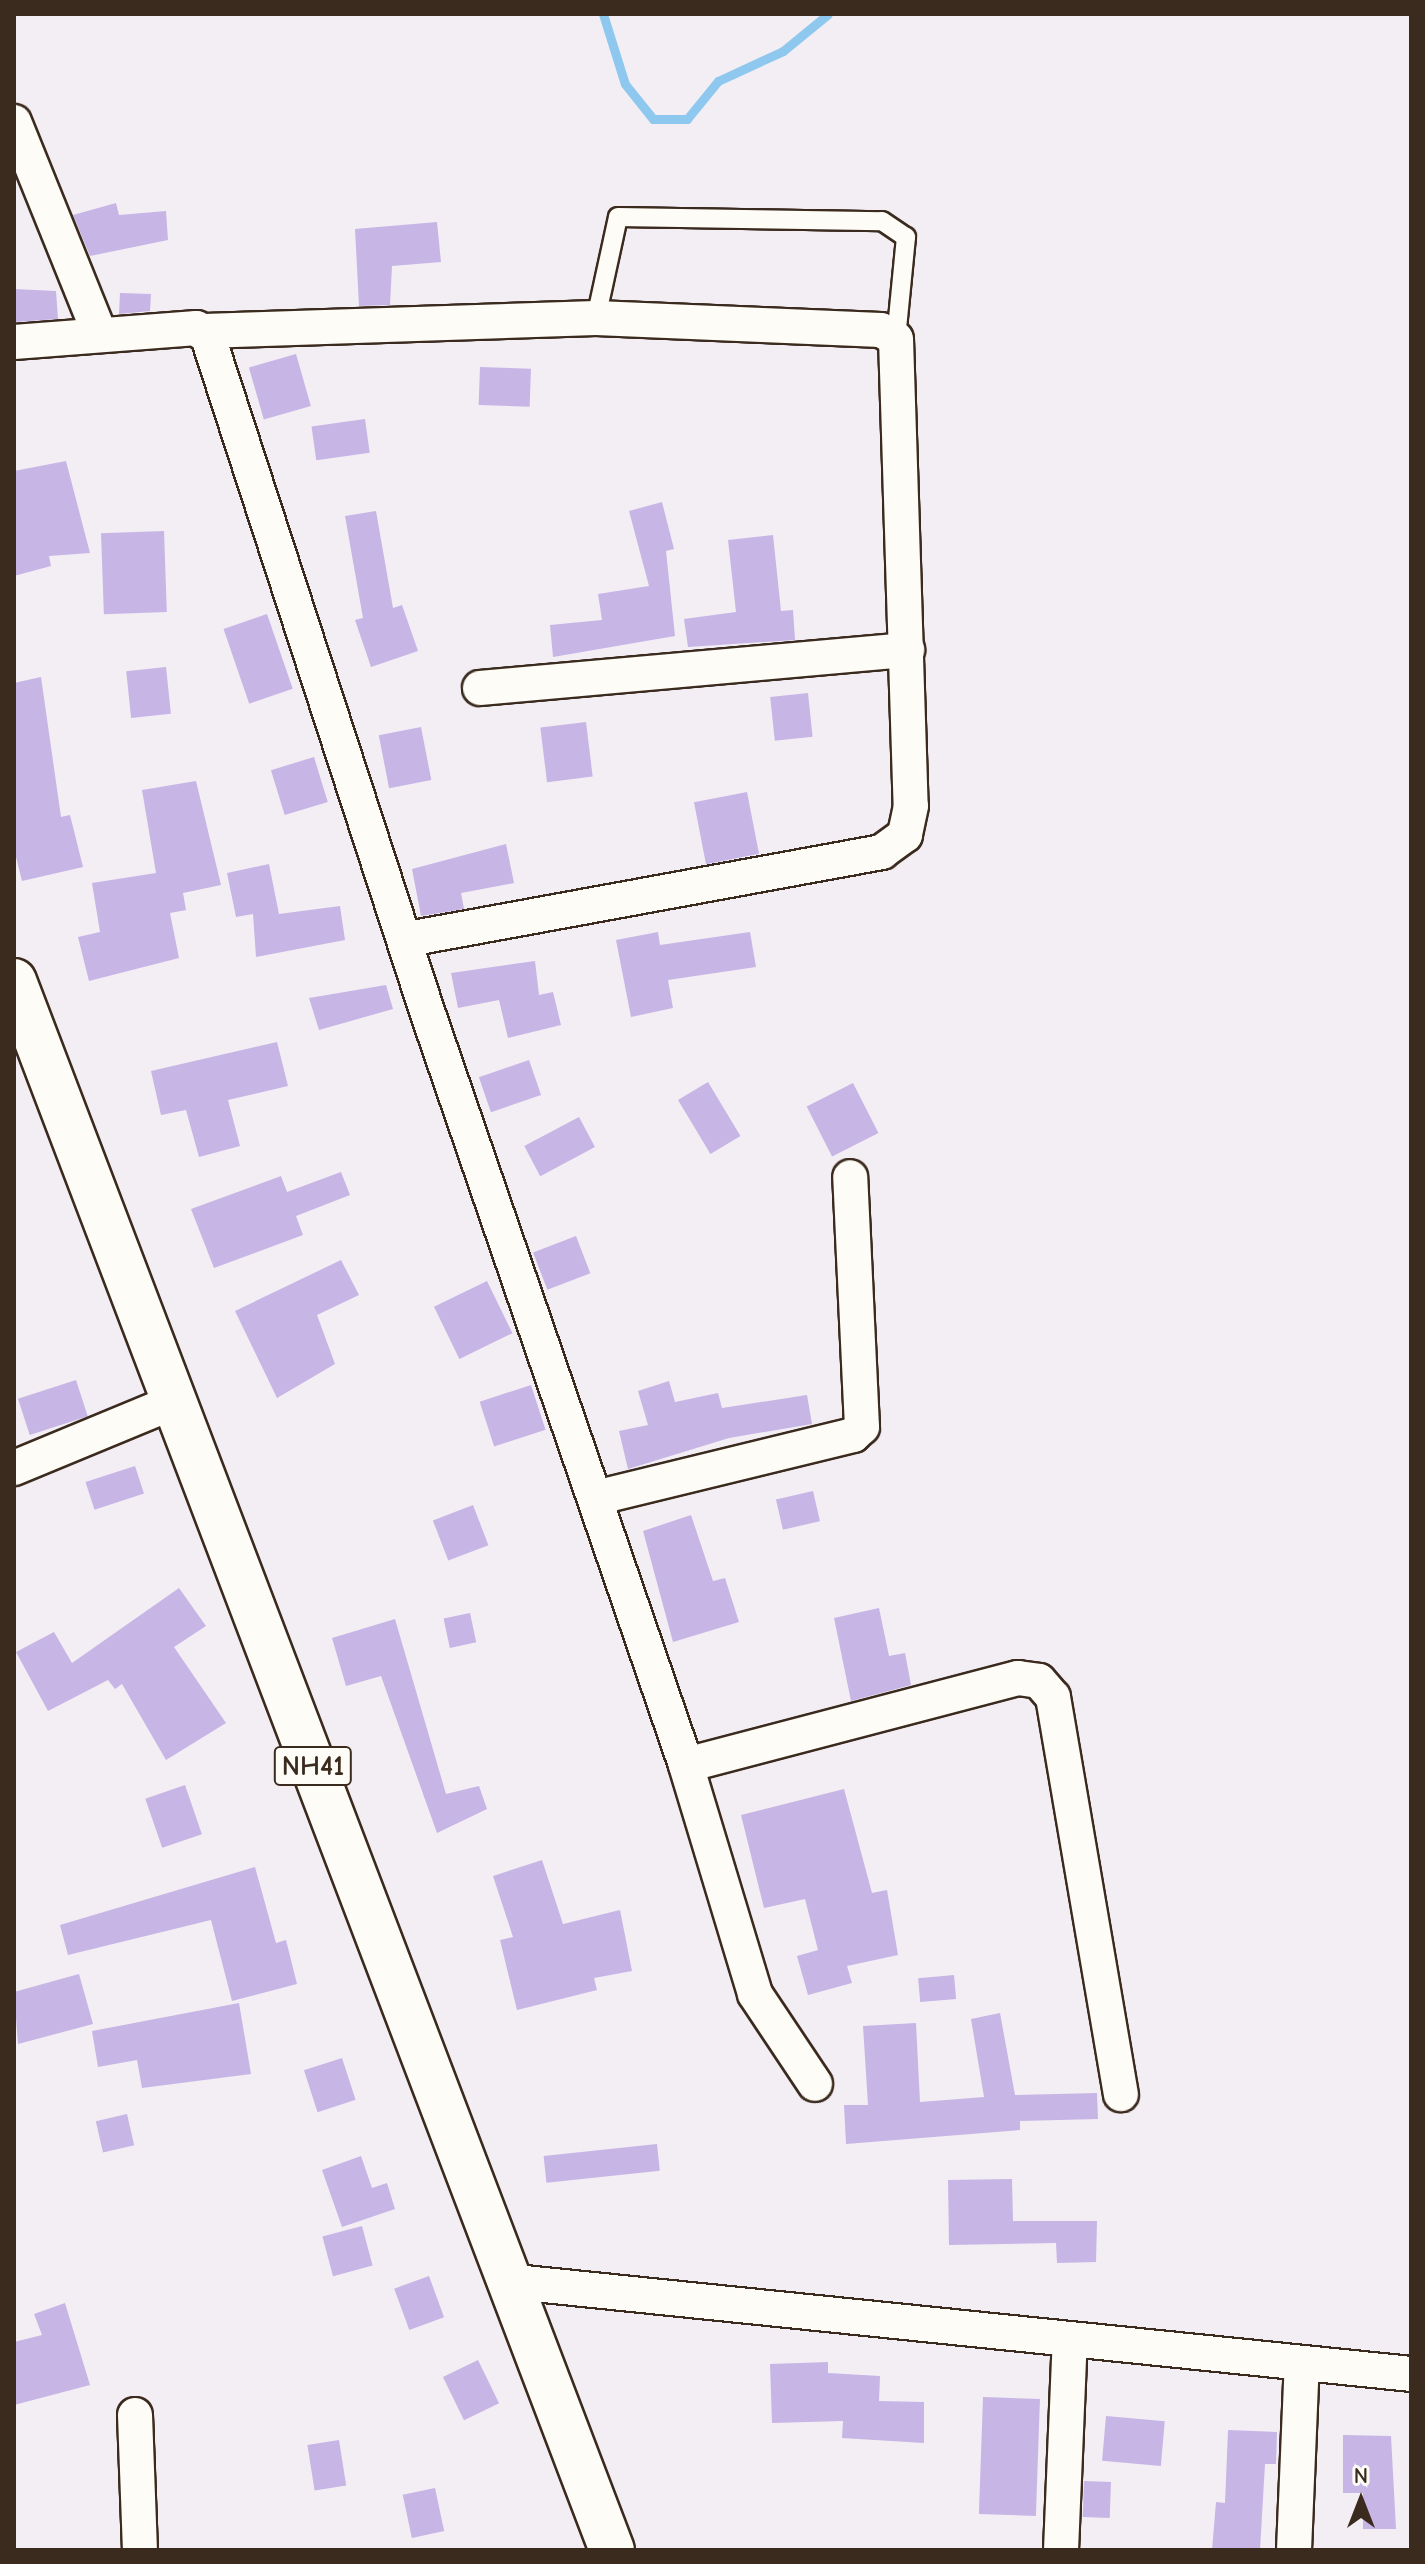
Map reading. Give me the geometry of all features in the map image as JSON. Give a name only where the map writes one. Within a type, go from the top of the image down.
[{"type":"highway","name":"NH41","points":[[14,981],[171,1403],[515,2282],[612,2550]]},
{"type":"street","points":[[14,122],[99,332]]},
{"type":"street","points":[[14,342],[99,332],[596,318],[881,330],[896,339],[911,806],[905,835],[882,852],[404,940]]},
{"type":"street","points":[[204,331],[404,940],[686,1765],[755,1994],[815,2084]]},
{"type":"street","points":[[480,688],[907,650]]},
{"type":"street","points":[[595,1498],[853,1435],[862,1427],[850,1177]]},
{"type":"street","points":[[14,1468],[171,1403]]},
{"type":"street","points":[[686,1765],[1018,1678],[1039,1681],[1053,1697],[1121,2094]]},
{"type":"street","points":[[515,2282],[1411,2374]]},
{"type":"street","points":[[1061,2550],[1070,2339]]},
{"type":"street","points":[[1294,2550],[1302,2363]]},
{"type":"street","points":[[135,2415],[140,2550]]},
{"type":"lane","points":[[596,318],[618,217],[882,221],[906,237],[896,339]]},
{"type":"building","points":[[116,203],[119,215],[166,211],[168,240],[90,256],[73,215]]},
{"type":"building","points":[[437,222],[441,262],[392,266],[390,305],[359,306],[355,229]]},
{"type":"building","points":[[14,289],[56,291],[58,319],[14,322]]},
{"type":"building","points":[[120,293],[151,294],[150,311],[119,314]]},
{"type":"building","points":[[296,354],[311,406],[264,419],[249,368]]},
{"type":"building","points":[[480,367],[531,369],[530,407],[479,405]]},
{"type":"building","points":[[365,419],[370,453],[316,460],[312,427]]},
{"type":"building","points":[[66,461],[90,553],[49,556],[51,566],[14,576],[14,471]]},
{"type":"building","points":[[662,502],[674,549],[666,551],[675,636],[553,657],[550,625],[602,620],[598,594],[649,586],[629,511]]},
{"type":"building","points":[[376,511],[393,608],[402,605],[418,651],[371,667],[355,620],[363,618],[345,516]]},
{"type":"building","points":[[164,531],[167,612],[104,614],[101,533]]},
{"type":"building","points":[[773,535],[781,611],[793,610],[795,640],[688,647],[684,619],[736,612],[728,540]]},
{"type":"building","points":[[267,614],[293,689],[249,704],[224,629]]},
{"type":"building","points":[[166,667],[171,714],[131,718],[126,671]]},
{"type":"building","points":[[41,677],[61,817],[70,815],[83,867],[22,881],[14,849],[14,683]]},
{"type":"building","points":[[808,693],[813,737],[775,741],[770,697]]},
{"type":"building","points":[[586,722],[593,777],[547,782],[540,728]]},
{"type":"building","points":[[421,727],[431,780],[389,788],[379,735]]},
{"type":"building","points":[[314,757],[328,802],[285,815],[271,770]]},
{"type":"building","points":[[196,781],[221,885],[183,893],[186,910],[170,913],[179,958],[89,981],[78,937],[100,932],[92,883],[156,873],[142,790]]},
{"type":"building","points":[[747,792],[759,854],[706,864],[694,802]]},
{"type":"building","points":[[506,844],[514,883],[461,893],[464,909],[421,916],[412,869]]},
{"type":"building","points":[[269,864],[279,914],[340,906],[345,940],[256,957],[253,914],[236,917],[227,873]]},
{"type":"building","points":[[658,932],[660,945],[750,932],[756,967],[668,980],[673,1008],[631,1017],[616,940]]},
{"type":"building","points":[[535,961],[539,995],[553,992],[561,1025],[508,1038],[499,1000],[458,1008],[451,973]]},
{"type":"building","points":[[386,985],[393,1009],[319,1030],[309,998]]},
{"type":"building","points":[[277,1042],[288,1086],[228,1100],[240,1146],[199,1157],[186,1110],[161,1115],[151,1071]]},
{"type":"building","points":[[529,1060],[541,1095],[491,1112],[479,1077]]},
{"type":"building","points":[[708,1082],[740,1136],[710,1154],[678,1100]]},
{"type":"building","points":[[853,1083],[878,1133],[832,1157],[807,1107]]},
{"type":"building","points":[[579,1117],[595,1147],[540,1176],[524,1146]]},
{"type":"building","points":[[341,1172],[350,1195],[296,1216],[303,1235],[214,1268],[191,1209],[281,1176],[287,1192]]},
{"type":"building","points":[[576,1236],[590,1273],[547,1290],[533,1252]]},
{"type":"building","points":[[341,1260],[359,1295],[317,1315],[335,1364],[277,1398],[235,1311]]},
{"type":"building","points":[[487,1281],[512,1333],[459,1359],[434,1307]]},
{"type":"building","points":[[76,1380],[88,1416],[30,1435],[18,1399]]},
{"type":"building","points":[[669,1381],[675,1402],[718,1393],[722,1408],[807,1395],[812,1424],[729,1438],[628,1469],[619,1431],[648,1425],[638,1391]]},
{"type":"building","points":[[531,1385],[546,1430],[494,1446],[480,1402]]},
{"type":"building","points":[[135,1466],[144,1494],[95,1510],[86,1482]]},
{"type":"building","points":[[813,1491],[820,1521],[783,1530],[776,1500]]},
{"type":"building","points":[[473,1505],[488,1545],[448,1561],[433,1520]]},
{"type":"building","points":[[691,1515],[713,1581],[725,1578],[739,1622],[673,1642],[643,1531]]},
{"type":"building","points":[[179,1588],[206,1626],[174,1647],[226,1723],[166,1760],[122,1684],[115,1689],[108,1680],[48,1711],[16,1652],[54,1632],[72,1663]]},
{"type":"building","points":[[879,1608],[889,1656],[905,1653],[911,1685],[851,1701],[834,1618]]},
{"type":"building","points":[[470,1613],[476,1642],[450,1648],[444,1619]]},
{"type":"building","points":[[395,1619],[446,1794],[479,1786],[487,1809],[437,1833],[381,1676],[346,1686],[332,1638]]},
{"type":"building","points":[[185,1785],[202,1834],[162,1848],[145,1799]]},
{"type":"building","points":[[844,1789],[872,1893],[887,1890],[898,1955],[847,1966],[852,1983],[808,1995],[797,1956],[818,1950],[805,1899],[764,1908],[741,1815]]},
{"type":"building","points":[[542,1860],[563,1924],[620,1910],[632,1971],[594,1978],[597,1990],[517,2010],[500,1940],[513,1937],[493,1876]]},
{"type":"building","points":[[255,1867],[276,1943],[286,1940],[297,1984],[232,2001],[211,1920],[68,1955],[60,1925]]},
{"type":"building","points":[[79,1974],[93,2024],[18,2044],[14,1992]]},
{"type":"building","points":[[954,1975],[956,1999],[920,2002],[918,1978]]},
{"type":"building","points":[[239,2003],[251,2074],[142,2088],[137,2060],[98,2067],[92,2031]]},
{"type":"building","points":[[1000,2013],[1015,2095],[1097,2093],[1098,2119],[1020,2121],[1020,2130],[846,2144],[844,2105],[868,2105],[863,2026],[916,2023],[920,2102],[984,2097],[971,2019]]},
{"type":"building","points":[[342,2058],[356,2100],[318,2112],[304,2070]]},
{"type":"building","points":[[127,2114],[134,2145],[103,2152],[96,2121]]},
{"type":"building","points":[[657,2144],[660,2171],[546,2183],[544,2156]]},
{"type":"building","points":[[361,2156],[372,2188],[387,2183],[395,2209],[342,2227],[322,2170]]},
{"type":"building","points":[[1012,2179],[1013,2221],[1097,2221],[1096,2262],[1057,2263],[1056,2243],[949,2245],[948,2180]]},
{"type":"building","points":[[362,2226],[373,2266],[333,2276],[322,2237]]},
{"type":"building","points":[[429,2276],[444,2317],[409,2330],[394,2289]]},
{"type":"building","points":[[65,2303],[90,2385],[14,2405],[14,2342],[42,2335],[34,2314]]},
{"type":"building","points":[[478,2360],[499,2403],[464,2420],[443,2377]]},
{"type":"building","points":[[828,2362],[828,2373],[880,2376],[879,2401],[924,2402],[924,2443],[842,2438],[843,2421],[772,2423],[770,2364]]},
{"type":"building","points":[[983,2397],[1040,2399],[1036,2516],[979,2514]]},
{"type":"building","points":[[1106,2416],[1165,2421],[1161,2466],[1102,2461]]},
{"type":"building","points":[[1228,2430],[1277,2432],[1276,2464],[1265,2464],[1260,2550],[1212,2550],[1216,2502],[1225,2503]]},
{"type":"building","points":[[1343,2435],[1391,2436],[1396,2529],[1363,2529],[1363,2493],[1343,2493]]},
{"type":"building","points":[[339,2440],[346,2485],[315,2490],[307,2445]]},
{"type":"building","points":[[1084,2481],[1111,2482],[1110,2518],[1083,2517]]},
{"type":"building","points":[[435,2488],[444,2531],[412,2538],[403,2495]]},
{"type":"waterway","points":[[603,14],[625,84],[653,119],[687,119],[718,81],[783,51],[828,14]]}]
